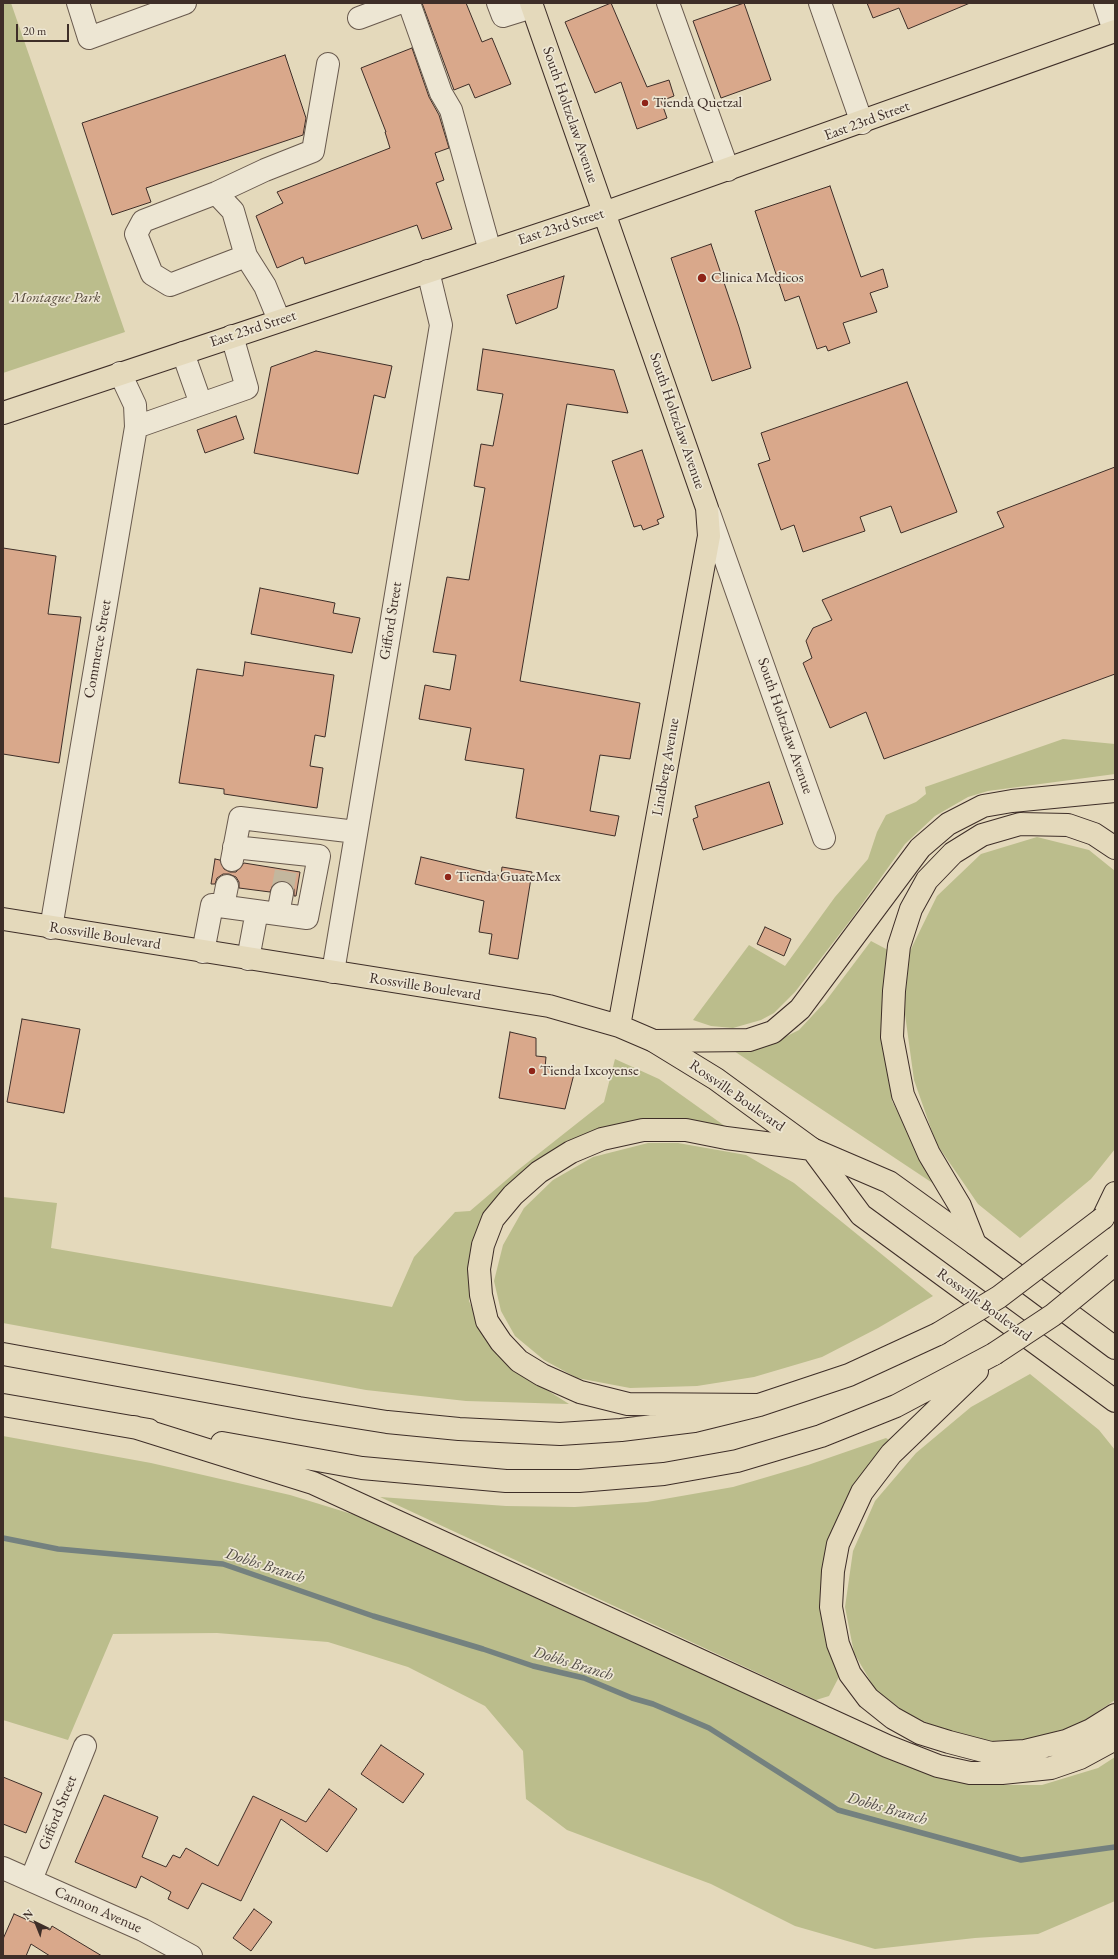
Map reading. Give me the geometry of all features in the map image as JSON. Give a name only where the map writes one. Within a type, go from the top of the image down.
[{"type":"main road","name":"South Holtzclaw Avenue","points":[[532,5],[707,508]]},
{"type":"main road","name":"East 23rd Street","points":[[3,413],[604,213],[862,123],[1115,31]]},
{"type":"main road","name":"Lindberg Avenue","points":[[619,1026],[709,536],[707,508]]},
{"type":"main road","points":[[654,1041],[749,1040],[773,1032],[800,1009],[920,848],[948,824],[984,806],[1012,801],[1115,791]]},
{"type":"main road","points":[[975,1244],[960,1206],[929,1154],[904,1095],[892,1037],[894,991],[899,946],[911,909],[927,880],[953,853],[982,835],[1003,828],[1020,824],[1068,825],[1094,834],[1115,848]]},
{"type":"main road","name":"Rossville Boulevard","points":[[3,919],[51,928],[548,1006],[619,1026],[654,1041],[716,1079],[812,1149],[890,1182],[1115,1348]]},
{"type":"main road","points":[[759,1405],[628,1404],[580,1392],[542,1375],[519,1361],[501,1342],[488,1321],[481,1295],[479,1269],[483,1245],[493,1219],[513,1195],[539,1172],[571,1152],[602,1139],[643,1130],[686,1130],[726,1138],[812,1149]]},
{"type":"main road","name":"Rossville Boulevard","points":[[812,1149],[861,1215],[1109,1397]]},
{"type":"main road","points":[[3,1354],[299,1408],[387,1422],[459,1429],[560,1434],[621,1430],[694,1421],[759,1405],[849,1374],[938,1334],[999,1297],[1109,1212],[1115,1193]]},
{"type":"main road","points":[[3,1405],[362,1468],[498,1481],[579,1481],[656,1475],[737,1461],[822,1436],[896,1406],[994,1354],[1053,1315],[1115,1264]]},
{"type":"main road","points":[[994,1354],[891,1454],[862,1492],[838,1544],[833,1571],[831,1606],[838,1644],[850,1674],[868,1698],[893,1718],[920,1733],[956,1744],[991,1752],[1025,1751],[1066,1740],[1091,1730],[1115,1715]]},
{"type":"main road","points":[[1109,1397],[1115,1412]]},
{"type":"main road","points":[[134,1427],[313,1483],[880,1743],[938,1766],[970,1773],[1002,1773],[1051,1768],[1080,1758],[1115,1738]]},
{"type":"street","points":[[78,3],[89,38],[148,9],[185,3]]},
{"type":"street","points":[[359,18],[399,3]]},
{"type":"street","points":[[409,3],[442,93],[451,110],[490,251]]},
{"type":"street","points":[[498,3],[503,16],[532,5]]},
{"type":"street","points":[[668,3],[728,170]]},
{"type":"street","points":[[820,3],[862,123]]},
{"type":"street","points":[[1104,3],[1115,31]]},
{"type":"street","points":[[246,256],[170,285],[152,274],[136,234],[143,221],[216,193],[265,170],[313,151],[328,64]]},
{"type":"street","points":[[216,193],[233,211],[246,256],[265,286],[279,320]]},
{"type":"street","name":"Gifford Street","points":[[333,972],[441,325],[428,271]]},
{"type":"street","points":[[136,427],[247,388],[232,336]]},
{"type":"street","points":[[183,353],[201,404]]},
{"type":"street","name":"Commerce Street","points":[[51,928],[136,427],[135,405],[120,373]]},
{"type":"street","name":"South Holtzclaw Avenue","points":[[707,508],[824,838]]},
{"type":"street","points":[[352,860],[322,857],[290,858],[264,850],[233,854],[240,818],[356,832]]},
{"type":"street","points":[[264,850],[268,821]]},
{"type":"street","points":[[290,858],[299,825]]},
{"type":"street","points":[[202,952],[212,905],[225,896],[257,911],[280,904],[307,918],[330,828]]},
{"type":"street","points":[[310,906],[343,911]]},
{"type":"street","points":[[248,958],[257,911]]},
{"type":"street","name":"Gifford Street","points":[[31,1880],[85,1746]]},
{"type":"street","name":"Cannon Avenue","points":[[3,1868],[142,1930],[191,1956]]},
{"type":"green space","name":"Montague Park","points":[[3,3],[11,3],[125,332],[3,373]]},
{"type":"green space","points":[[1063,739],[1115,744],[1115,774],[988,791],[968,797],[935,816],[905,844],[852,918],[795,992],[774,1013],[761,1020],[733,1028],[711,1026],[693,1020],[749,945],[785,966],[835,897],[868,859],[877,832],[886,815],[916,802],[926,794],[925,787]]},
{"type":"green space","points":[[1037,837],[1089,850],[1115,871],[1115,1149],[1091,1179],[1020,1238],[978,1204],[936,1143],[914,1080],[904,1007],[910,951],[937,896],[981,854]]},
{"type":"green space","points":[[871,941],[888,950],[882,1002],[886,1064],[892,1101],[916,1147],[940,1188],[731,1049],[765,1047],[799,1030],[825,1002]]},
{"type":"green space","points":[[615,1059],[659,1079],[729,1129],[600,1130],[474,1246],[469,1301],[486,1341],[525,1376],[569,1404],[466,1401],[366,1390],[3,1323],[3,1197],[57,1203],[51,1248],[392,1307],[414,1257],[455,1212],[470,1211],[518,1170],[604,1102]]},
{"type":"green space","points":[[648,1143],[678,1143],[746,1155],[794,1183],[933,1296],[878,1328],[822,1357],[754,1377],[697,1386],[630,1388],[577,1378],[544,1360],[515,1336],[501,1311],[494,1281],[503,1245],[524,1208],[553,1180],[593,1157]]},
{"type":"green space","points":[[1030,1374],[1099,1430],[1115,1450],[1115,1700],[1076,1726],[1032,1739],[992,1741],[950,1733],[907,1714],[875,1689],[854,1653],[845,1607],[853,1551],[875,1501],[916,1453],[971,1407]]},
{"type":"green space","points":[[3,1436],[151,1463],[290,1495],[355,1515],[431,1547],[918,1770],[984,1785],[1042,1785],[1098,1768],[1115,1757],[1115,1901],[1038,1934],[975,1938],[875,1949],[795,1926],[711,1884],[567,1830],[526,1799],[523,1751],[485,1706],[408,1667],[328,1642],[217,1633],[113,1634],[68,1740],[3,1720]]},
{"type":"green space","points":[[886,1438],[892,1442],[842,1511],[840,1675],[829,1696],[816,1700],[380,1497],[506,1506],[575,1507],[647,1502],[733,1487],[808,1465]]},
{"type":"building","points":[[422,3],[466,3],[482,42],[492,38],[511,84],[475,98],[469,84],[454,90]]},
{"type":"building","points":[[611,3],[647,87],[669,80],[674,96],[661,101],[667,118],[637,129],[621,82],[595,93],[565,22]]},
{"type":"building","points":[[744,3],[771,80],[721,98],[693,21]]},
{"type":"building","points":[[867,3],[970,3],[908,29],[899,8],[873,18]]},
{"type":"building","points":[[412,48],[429,97],[439,115],[449,148],[435,153],[444,180],[436,183],[452,229],[422,239],[417,225],[305,264],[303,257],[277,268],[256,216],[283,203],[277,192],[390,148],[386,132],[361,68]]},
{"type":"building","points":[[285,55],[306,118],[303,135],[146,188],[151,202],[112,215],[82,123]]},
{"type":"building","points":[[830,186],[861,277],[883,269],[888,287],[870,293],[877,312],[843,323],[850,343],[828,351],[826,346],[817,349],[799,296],[785,301],[755,211]]},
{"type":"building","points":[[711,244],[751,368],[712,381],[671,258]]},
{"type":"building","points":[[564,276],[557,308],[516,324],[507,295]]},
{"type":"building","points":[[483,349],[614,370],[628,413],[567,404],[520,681],[640,703],[630,759],[600,755],[590,811],[619,816],[615,836],[516,818],[524,769],[465,760],[471,728],[419,719],[425,685],[450,690],[456,655],[433,652],[447,577],[469,580],[485,488],[474,486],[481,444],[493,446],[503,394],[477,390]]},
{"type":"building","points":[[316,351],[392,366],[385,398],[374,395],[358,474],[254,453],[271,367]]},
{"type":"building","points":[[907,382],[957,512],[901,533],[891,506],[860,517],[865,531],[803,552],[794,525],[781,530],[758,464],[770,460],[761,433]]},
{"type":"building","points":[[236,416],[244,439],[205,453],[197,430]]},
{"type":"building","points":[[642,450],[664,517],[657,520],[659,524],[643,530],[641,525],[634,527],[612,461]]},
{"type":"building","points":[[1115,467],[1115,674],[884,759],[866,712],[830,728],[803,663],[812,658],[806,641],[813,628],[832,620],[822,600],[1004,527],[997,512]]},
{"type":"building","points":[[3,548],[56,556],[48,614],[81,617],[59,763],[3,754]]},
{"type":"building","points":[[260,588],[335,603],[333,613],[360,618],[352,653],[251,634]]},
{"type":"building","points":[[245,662],[334,675],[325,737],[315,735],[310,766],[323,768],[317,808],[224,794],[224,789],[179,783],[197,669],[243,676]]},
{"type":"building","points":[[769,782],[783,824],[703,850],[693,819],[698,817],[695,806]]},
{"type":"building","points":[[421,857],[501,876],[502,867],[532,872],[518,959],[489,954],[492,934],[479,932],[484,901],[415,884]]},
{"type":"building","points":[[215,859],[220,860],[224,869],[230,872],[236,872],[244,863],[300,872],[296,896],[294,896],[294,889],[290,884],[284,881],[278,881],[273,885],[270,892],[239,888],[239,882],[236,877],[229,874],[223,874],[217,878],[215,884],[211,884]]},
{"type":"building","points":[[765,927],[791,939],[784,956],[757,944]]},
{"type":"building","points":[[22,1019],[80,1029],[64,1113],[7,1102]]},
{"type":"building","name":"Tienda Ixcoyense","points":[[510,1032],[536,1038],[536,1056],[546,1057],[545,1068],[574,1074],[565,1109],[499,1098]]},
{"type":"building","points":[[381,1745],[424,1774],[403,1803],[361,1774]]},
{"type":"building","points":[[3,1777],[42,1793],[26,1833],[3,1824]]},
{"type":"building","points":[[329,1789],[357,1809],[327,1852],[281,1819],[241,1901],[202,1883],[188,1909],[168,1899],[171,1892],[141,1876],[136,1888],[75,1862],[104,1795],[158,1817],[142,1857],[166,1867],[173,1855],[180,1858],[186,1848],[218,1866],[253,1796],[306,1822]]},
{"type":"building","points":[[254,1909],[272,1922],[251,1951],[233,1938]]},
{"type":"building","points":[[14,1914],[50,1930],[52,1926],[102,1956],[50,1956],[31,1944],[26,1956],[3,1956],[3,1939]]},
{"type":"waterway","name":"Dobbs Branch","points":[[3,1538],[58,1549],[223,1564],[373,1616],[483,1649],[533,1666],[584,1678],[632,1698],[653,1704],[709,1728],[838,1810],[1021,1860],[1115,1847]]},
{"type":"tunnel","points":[[282,893],[286,870]]},
{"type":"place","name":"Tienda Quetzal","points":[[645,103]]},
{"type":"place","name":"Clinica Medicos","points":[[702,278]]},
{"type":"place","name":"Tienda GuateMex","points":[[448,877]]},
{"type":"place","name":"Tienda Ixcoyense","points":[[532,1071]]}]
